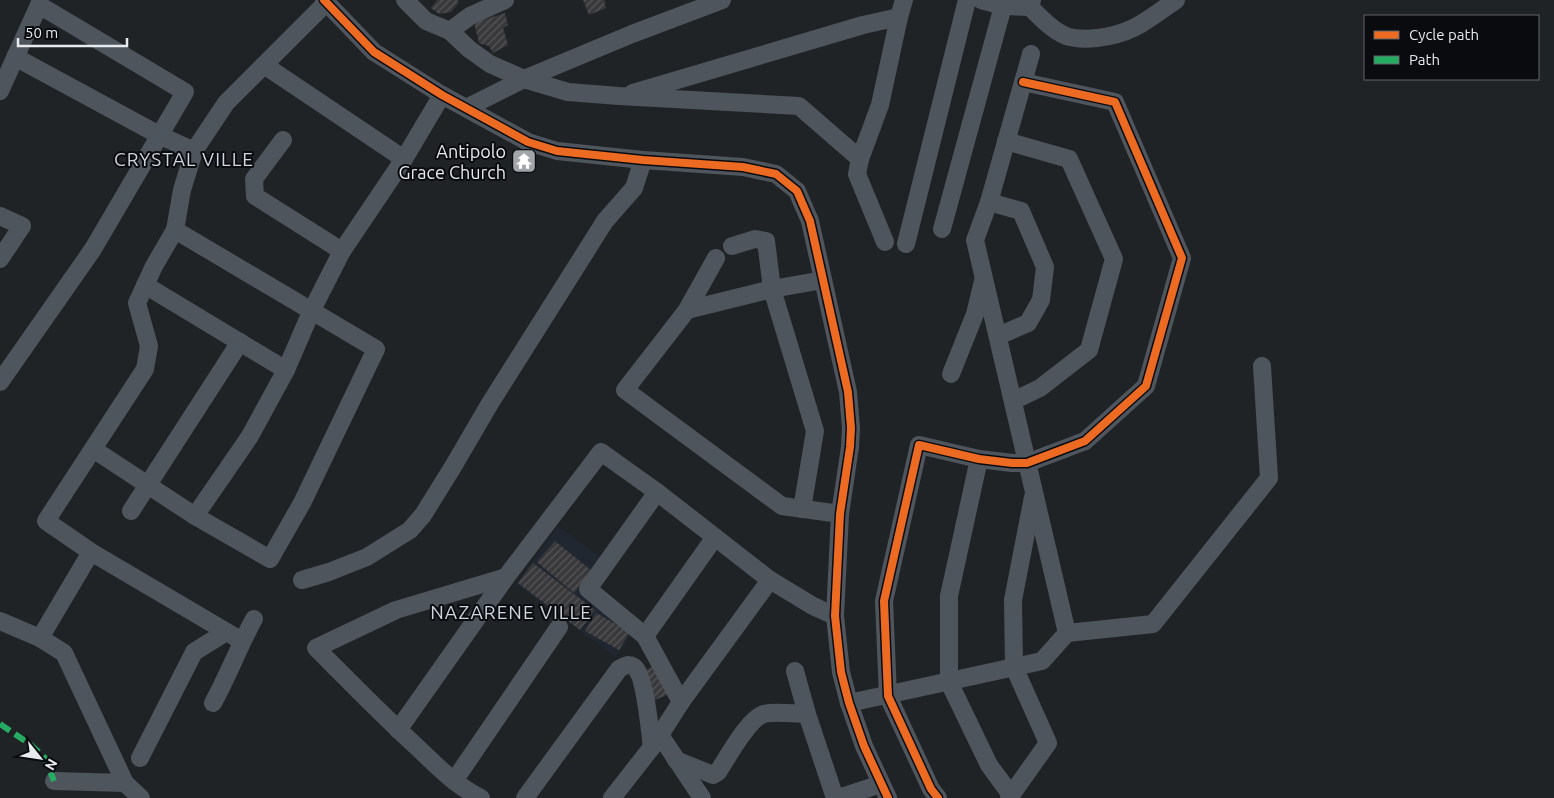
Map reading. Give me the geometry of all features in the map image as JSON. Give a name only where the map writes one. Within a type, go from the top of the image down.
[{"type":"street","points":[[405,0],[426,21],[450,31],[469,49],[490,64],[524,79],[568,92],[799,106],[860,159]]},
{"type":"street","points":[[466,108],[524,79],[632,34],[722,0]]},
{"type":"street","points":[[885,242],[857,174],[860,159],[880,105],[904,0]]},
{"type":"street","points":[[906,244],[967,0]]},
{"type":"street","points":[[981,0],[1003,6],[1031,3],[1045,23],[1067,36],[1087,39],[1114,36],[1136,28],[1176,0]]},
{"type":"street","points":[[450,31],[470,16],[502,1]]},
{"type":"street","points":[[242,641],[91,552],[46,521],[145,369],[149,346],[137,303],[175,230],[182,190],[194,151],[226,103],[325,2],[374,52],[442,94],[528,142],[557,151],[643,160],[743,167],[776,174],[797,191],[810,221],[848,392],[851,428],[850,447],[840,514],[835,616],[841,672],[849,703],[864,746],[885,791],[837,798],[807,714],[795,671]]},
{"type":"street","points":[[0,91],[38,5],[184,92],[93,249],[0,382]]},
{"type":"street","points":[[942,230],[1003,6]]},
{"type":"street","points":[[620,96],[863,25],[899,17]]},
{"type":"street","points":[[1030,54],[989,202],[975,240],[1067,633]]},
{"type":"street","points":[[14,57],[159,135],[194,151]]},
{"type":"street","points":[[264,65],[404,158]]},
{"type":"street","points":[[938,798],[931,788],[888,696],[884,602],[919,445],[979,459],[1027,463],[1085,441],[1146,386],[1182,258],[1116,102],[1023,82]]},
{"type":"street","points":[[195,516],[250,436],[286,370],[311,312],[342,251],[404,158],[442,94]]},
{"type":"street","points":[[282,140],[254,179],[255,196],[342,251]]},
{"type":"street","points":[[1006,142],[1069,159],[1114,259],[1089,350],[1040,388],[1013,401]]},
{"type":"street","points":[[302,580],[367,557],[410,530],[438,490],[489,405],[605,222],[634,188],[643,160]]},
{"type":"street","points":[[989,202],[1021,210],[1045,267],[1041,300],[1028,324],[998,336]]},
{"type":"street","points":[[0,216],[22,226],[0,259]]},
{"type":"street","points":[[93,449],[195,516],[270,559],[302,503],[376,349],[175,230]]},
{"type":"street","points":[[732,246],[755,239],[766,241],[772,289],[816,431],[802,509]]},
{"type":"street","points":[[716,258],[688,310],[625,390],[782,506],[840,514]]},
{"type":"street","points":[[951,374],[975,314],[984,278]]},
{"type":"street","points":[[688,310],[772,289],[823,280]]},
{"type":"street","points":[[145,285],[286,370]]},
{"type":"street","points":[[131,511],[240,342]]},
{"type":"street","points":[[849,703],[1042,661],[1067,633],[1153,624],[1268,478],[1262,366]]},
{"type":"street","points":[[398,730],[506,577],[601,452],[657,492],[770,580],[813,606],[835,616]]},
{"type":"street","points":[[979,459],[949,596],[949,682],[989,764],[1010,797],[1048,743],[1014,667],[1014,600],[1034,491]]},
{"type":"street","points":[[657,492],[588,589],[645,636],[681,702]]},
{"type":"street","points":[[645,636],[715,536]]},
{"type":"street","points":[[40,638],[91,552]]},
{"type":"street","points":[[481,798],[467,791],[454,781],[398,730],[316,648],[396,610],[506,577]]},
{"type":"street","points":[[612,798],[656,741],[681,702],[770,580]]},
{"type":"street","points":[[213,704],[254,619]]},
{"type":"street","points":[[0,621],[40,638],[64,652],[125,782],[140,798]]},
{"type":"street","points":[[454,781],[559,627]]},
{"type":"street","points":[[140,758],[194,652],[226,632]]},
{"type":"street","points":[[525,798],[619,669],[630,665],[635,667],[638,672],[656,741],[676,760],[702,798]]},
{"type":"street","points":[[676,760],[710,774],[716,774],[751,723],[759,716],[768,714],[807,714]]},
{"type":"street","points":[[54,781],[125,782]]},
{"type":"shaded area","points":[[558,526],[604,560],[581,590],[635,630],[616,657],[516,584]]},
{"type":"building","points":[[437,0],[457,0],[459,2],[451,12],[439,14],[431,8]]},
{"type":"building","points":[[583,0],[604,0],[606,8],[589,15]]},
{"type":"building","points":[[505,13],[508,25],[503,28],[508,45],[493,53],[489,46],[479,43],[474,23]]},
{"type":"building","points":[[555,541],[592,571],[574,593],[537,562]]},
{"type":"building","points":[[533,563],[595,610],[580,630],[518,583]]},
{"type":"building","points":[[596,613],[630,632],[619,650],[585,631]]},
{"type":"building","points":[[657,665],[669,694],[653,701],[641,672]]},
{"type":"marked path","points":[[0,724],[31,745],[45,758],[54,781]]},
{"type":"cycle path","points":[[324,0],[374,52],[442,95],[528,142],[557,151],[643,160],[743,167],[776,174],[797,191],[810,221],[848,392],[851,428],[850,447],[840,514],[835,616],[841,672],[849,703],[864,746],[888,798]]},
{"type":"cycle path","points":[[938,798],[931,789],[888,696],[884,601],[919,445],[979,459],[1027,463],[1085,441],[1146,386],[1182,258],[1115,102],[1023,82]]},
{"type":"place","name":"Antipolo Grace Church","points":[[524,161]]},
{"type":"district","name":"CRYSTAL VILLE","points":[[184,159]]},
{"type":"district","name":"NAZARENE VILLE","points":[[511,612]]}]
